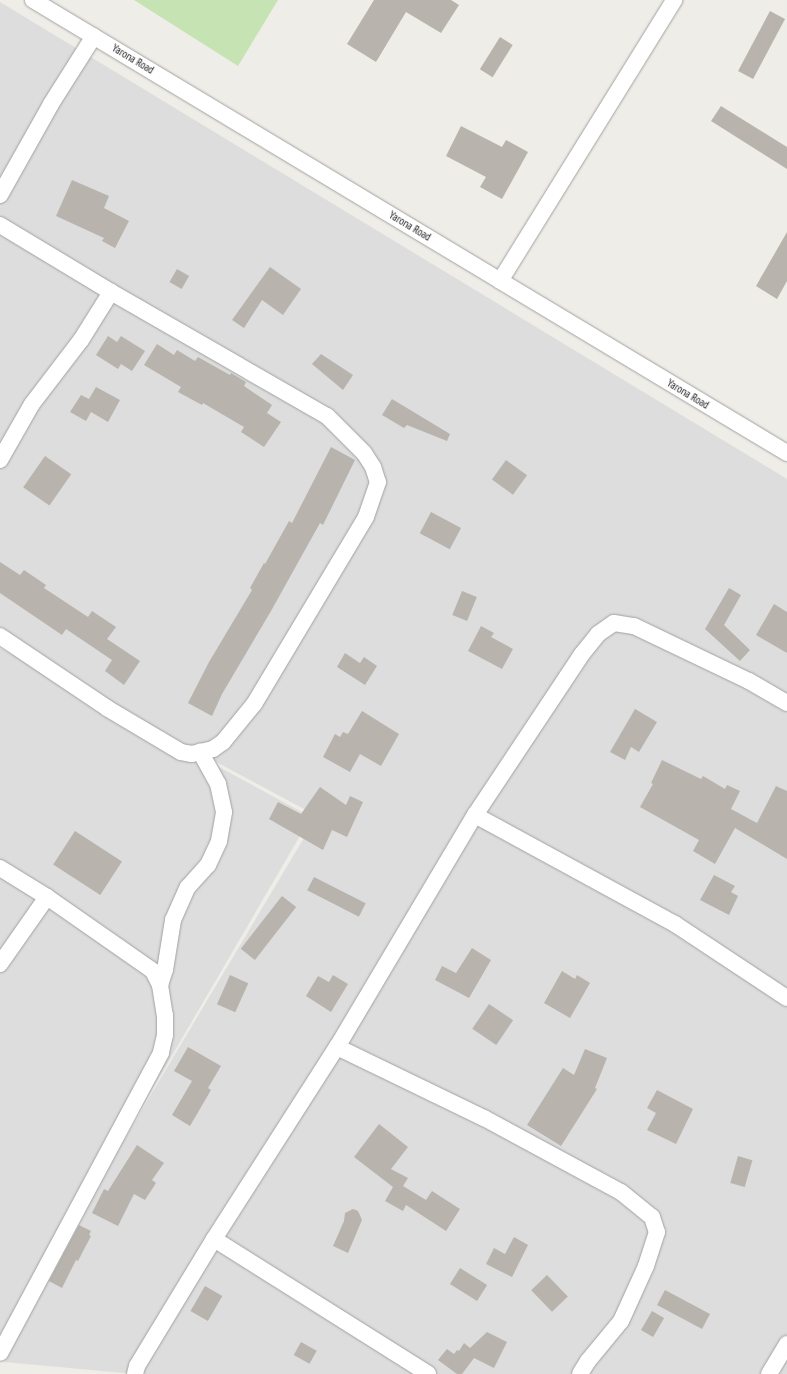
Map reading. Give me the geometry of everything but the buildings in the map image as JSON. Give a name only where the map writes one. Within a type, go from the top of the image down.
[{"type":"street","name":"Yarona Road","points":[[33,0],[787,453]]},
{"type":"street","points":[[500,281],[674,0]]},
{"type":"street","points":[[0,195],[51,104],[94,36]]},
{"type":"street","points":[[0,225],[111,292],[327,416],[364,454],[373,466],[378,482],[366,517],[254,704],[223,742],[212,749],[192,754],[181,752],[107,708],[0,636]]},
{"type":"street","points":[[0,460],[32,404],[81,340],[111,292]]},
{"type":"street","points":[[135,1374],[134,1371],[214,1239],[336,1047],[475,815],[582,654],[598,634],[614,623],[634,626],[749,682],[787,704]]},
{"type":"street","points":[[160,985],[165,970],[173,920],[188,887],[208,864],[219,841],[224,812],[218,784],[200,752]]},
{"type":"street","points":[[475,815],[675,924],[787,998]]},
{"type":"street","points":[[0,868],[47,897],[153,971],[160,985],[165,1015],[165,1035],[161,1053],[0,1353]]},
{"type":"street","points":[[0,964],[47,897]]},
{"type":"street","points":[[336,1047],[484,1118],[621,1192],[652,1217],[657,1232],[646,1266],[621,1321],[588,1361],[580,1374]]},
{"type":"street","points":[[214,1239],[428,1374]]},
{"type":"street","points":[[770,1374],[787,1344]]},
{"type":"shaded area","points":[[0,2],[787,479],[787,1374],[135,1374],[4,1362],[38,1292],[0,1352],[0,648],[311,817],[68,1234],[317,816],[0,646]]},
{"type":"green space","points":[[134,0],[278,0],[238,66]]}]
